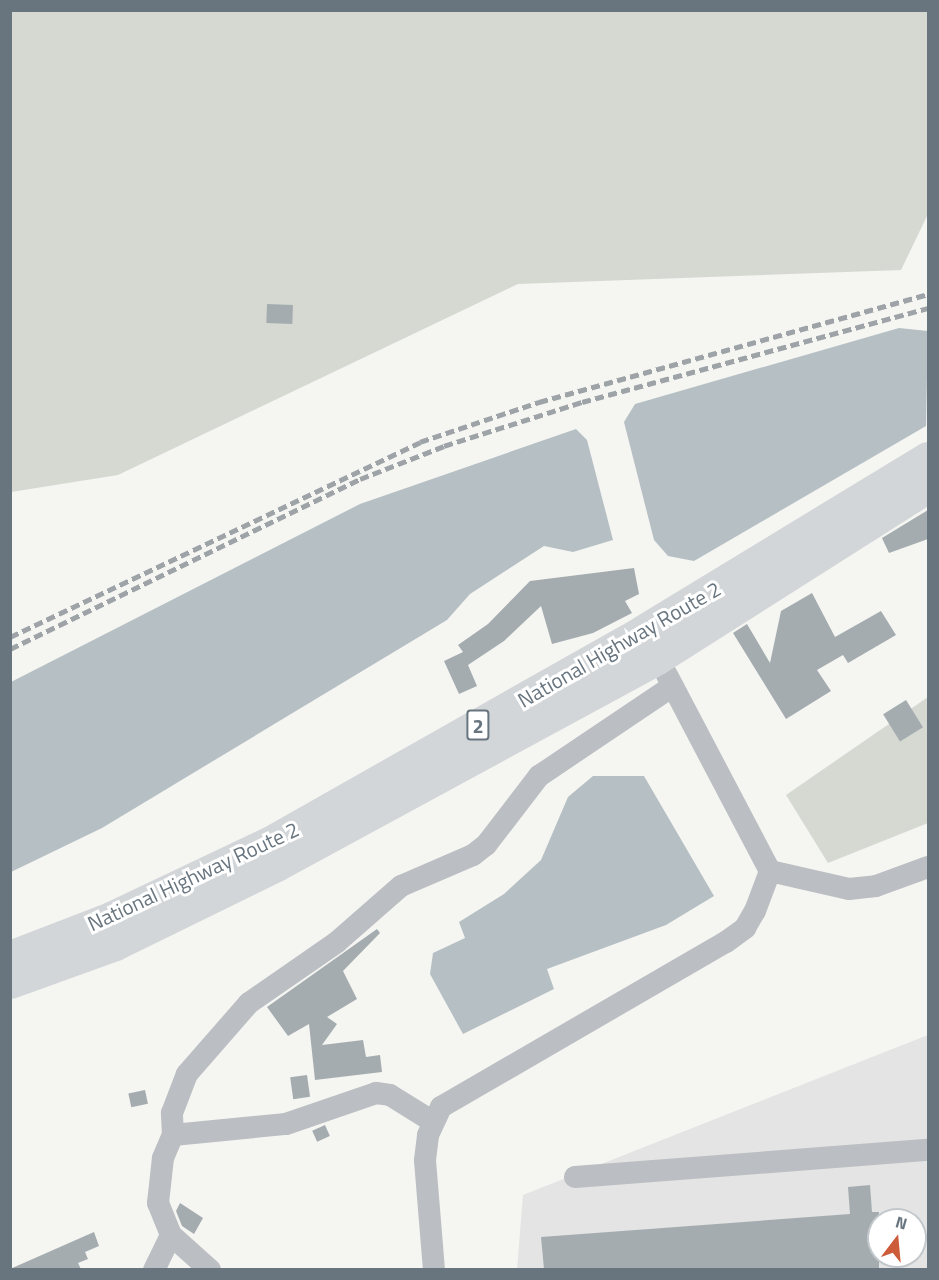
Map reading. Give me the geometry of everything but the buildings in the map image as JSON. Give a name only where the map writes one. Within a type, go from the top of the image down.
[{"type":"highway","name":"National Highway Route 2","points":[[10,957],[111,918],[269,843],[650,644],[928,458]]},
{"type":"highway","name":"National Highway Route 2","points":[[10,982],[115,944],[276,865],[650,644],[928,486]]},
{"type":"street","points":[[434,1269],[425,1160],[432,1121],[441,1107],[474,1085],[726,942],[745,928],[755,911],[770,871],[650,644]]},
{"type":"street","points":[[210,1269],[171,1235],[158,1203],[163,1158],[173,1135],[172,1113],[187,1074],[249,1003],[337,942],[401,886],[473,855],[545,770],[673,686]]},
{"type":"street","points":[[770,871],[849,889],[876,886],[928,867]]},
{"type":"street","points":[[173,1135],[286,1124],[376,1093],[390,1095],[432,1121]]},
{"type":"street","points":[[575,1178],[928,1150]]},
{"type":"street","points":[[154,1269],[171,1235]]},
{"type":"shaded area","points":[[11,11],[928,11],[928,214],[901,270],[518,284],[118,475],[11,492]]},
{"type":"shaded area","points":[[899,328],[928,331],[926,426],[694,561],[668,556],[654,540],[624,422],[635,404]]},
{"type":"shaded area","points":[[576,429],[587,440],[613,540],[573,552],[544,546],[470,594],[447,620],[102,828],[11,872],[11,682],[360,504]]},
{"type":"shaded area","points":[[928,697],[928,823],[828,863],[786,795]]},
{"type":"shaded area","points":[[593,776],[644,776],[714,896],[666,925],[547,969],[554,989],[463,1034],[430,974],[433,953],[465,938],[459,922],[504,894],[541,860],[568,797]]},
{"type":"shaded area","points":[[928,1035],[928,1269],[517,1270],[523,1195]]},
{"type":"railway","points":[[10,637],[420,442],[539,402],[928,294]]},
{"type":"railway","points":[[10,649],[360,479],[444,446],[582,402],[928,308]]}]
